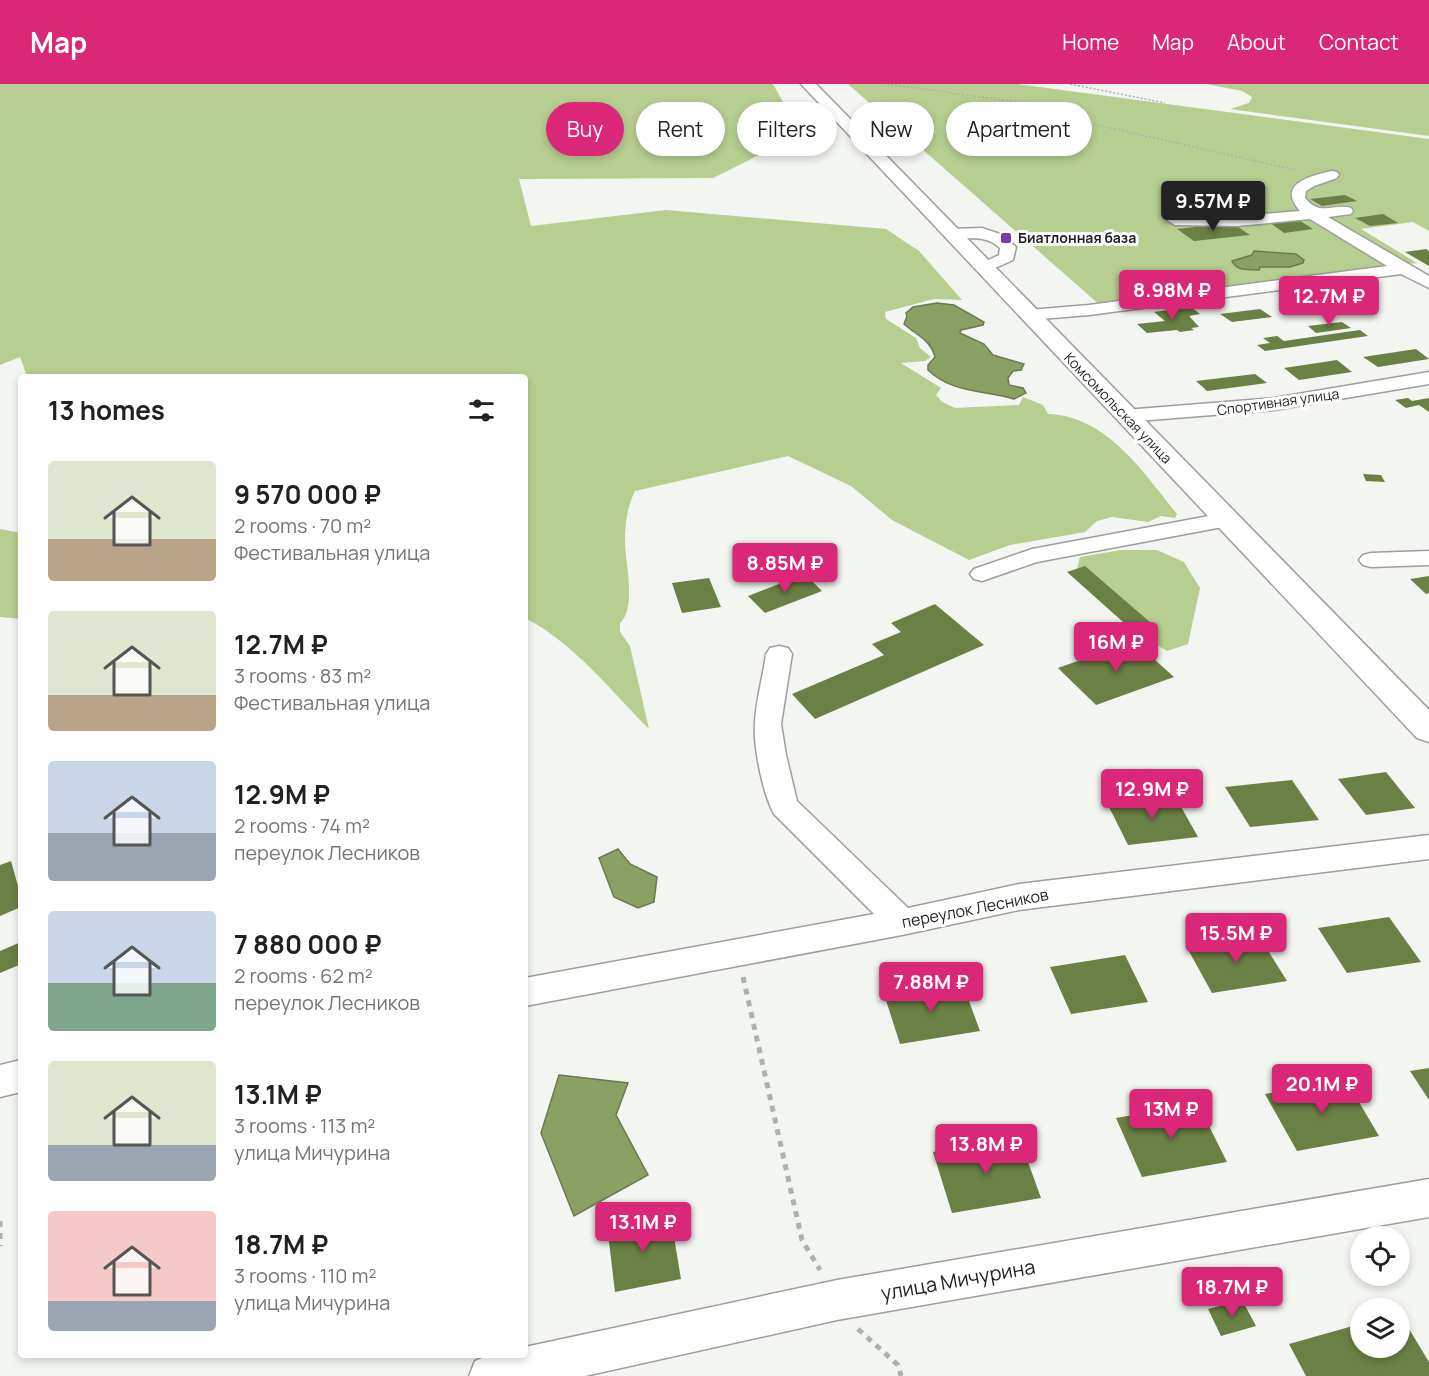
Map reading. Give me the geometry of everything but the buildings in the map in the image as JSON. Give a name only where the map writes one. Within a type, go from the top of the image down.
[{"type":"main road","name":"Комсомольская улица","points":[[808,84],[1429,730]]},
{"type":"street","points":[[1332,175],[1308,183],[1298,193],[1298,199],[1311,214],[1429,283]]},
{"type":"street","points":[[1175,220],[1237,221],[1346,211]]},
{"type":"street","points":[[951,234],[982,233],[1000,238],[1008,247],[1007,257],[984,268]]},
{"type":"street","points":[[1029,315],[1089,310],[1404,269]]},
{"type":"street","name":"Спортивная улица","points":[[1125,416],[1274,404],[1429,378]]},
{"type":"street","points":[[982,574],[1032,556],[1225,520]]},
{"type":"street","points":[[1371,560],[1429,558]]},
{"type":"street","points":[[779,654],[768,724],[772,755],[784,806],[902,922]]},
{"type":"street","name":"переулок Лесников","points":[[528,991],[902,922],[1019,897],[1429,847]]},
{"type":"street","points":[[0,1080],[18,1077]]},
{"type":"street","name":"улица Мичурина","points":[[490,1376],[837,1300],[1429,1198]]},
{"type":"path","points":[[887,84],[1018,102],[1111,128],[1299,170]]},
{"type":"path","points":[[1071,84],[1165,103]]},
{"type":"path","points":[[737,953],[802,1240],[848,1319],[898,1365],[901,1376]]},
{"type":"path","points":[[0,1221],[0,1246]]},
{"type":"shaded area","points":[[0,84],[773,84],[783,102],[737,102],[737,156],[757,156],[713,178],[519,179],[531,226],[666,210],[886,229],[919,251],[962,300],[934,299],[885,312],[886,319],[916,338],[920,348],[931,357],[925,361],[901,363],[941,388],[936,395],[942,402],[955,408],[1019,405],[1023,397],[1043,405],[1048,414],[1069,417],[1088,425],[1106,435],[1137,464],[1177,514],[1175,518],[1161,516],[1148,522],[1112,517],[1097,521],[1085,532],[1010,545],[969,560],[892,520],[851,486],[788,456],[635,491],[626,521],[629,596],[625,616],[620,623],[620,632],[630,646],[649,729],[575,654],[543,628],[528,620],[528,374],[26,374],[20,357],[0,365]]},
{"type":"shaded area","points":[[848,84],[1017,84],[1429,139],[1429,231],[1413,222],[1361,229],[1417,263],[1101,306],[930,156],[934,156],[934,102],[869,102]]},
{"type":"shaded area","points":[[1206,84],[1429,84],[1429,136],[1230,109],[1249,103],[1252,97],[1242,91]]},
{"type":"shaded area","points":[[1254,251],[1296,254],[1304,260],[1303,263],[1290,267],[1260,267],[1259,270],[1247,270],[1234,265],[1232,261],[1252,255]]},
{"type":"shaded area","points":[[937,303],[954,305],[984,322],[983,325],[961,330],[960,333],[984,344],[993,355],[1024,364],[1021,370],[1013,371],[1008,378],[1009,385],[1023,388],[1026,393],[1014,399],[968,390],[947,383],[928,370],[928,365],[935,357],[933,351],[927,342],[904,324],[906,313],[913,307]]},
{"type":"shaded area","points":[[0,529],[18,532],[18,619],[0,617]]},
{"type":"shaded area","points":[[1121,550],[1157,550],[1184,562],[1200,588],[1188,644],[1167,651],[1132,630],[1150,623],[1077,569],[1080,557]]},
{"type":"shaded area","points":[[618,849],[630,864],[657,877],[654,902],[638,908],[614,897],[599,858]]},
{"type":"shaded area","points":[[559,1075],[628,1083],[616,1115],[648,1175],[574,1216],[541,1133]]},
{"type":"place","name":"Биатлонная база","points":[[1006,238]]}]
